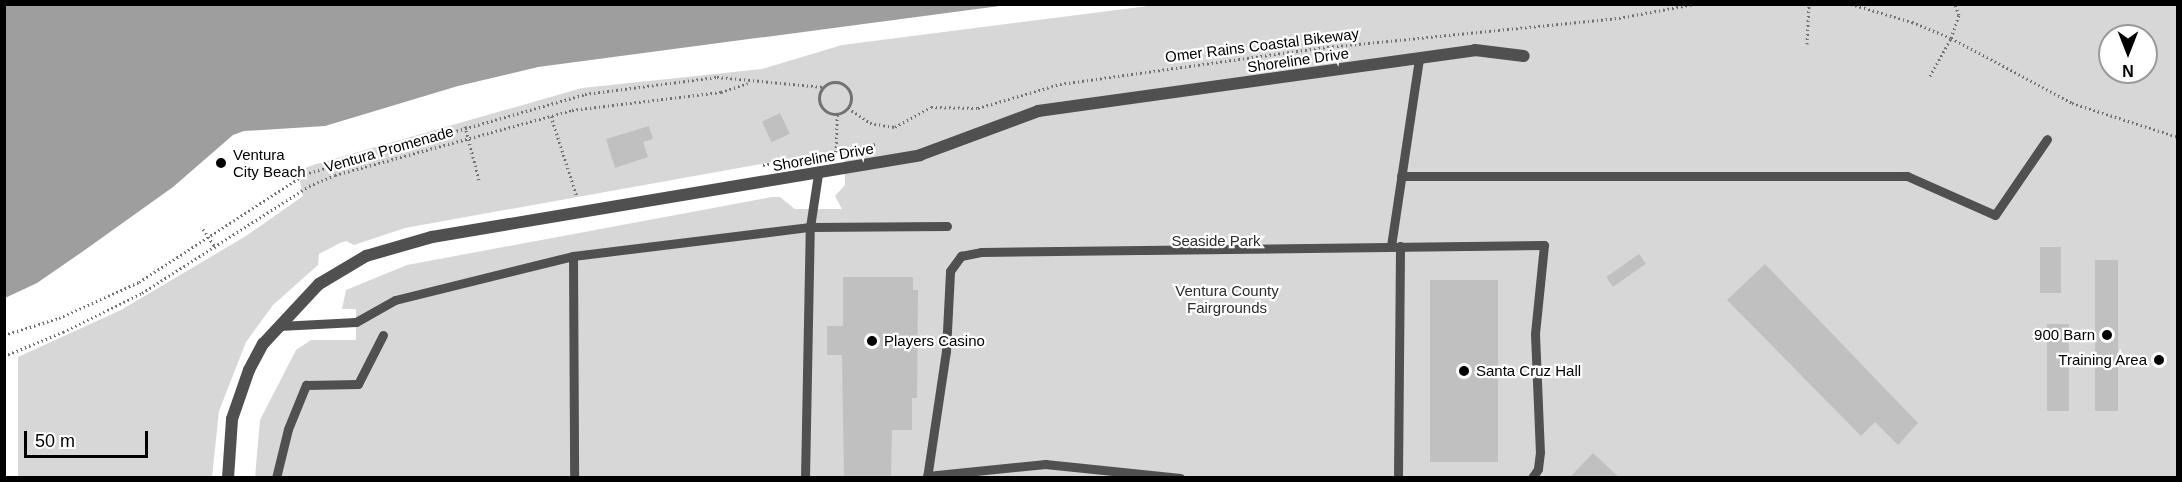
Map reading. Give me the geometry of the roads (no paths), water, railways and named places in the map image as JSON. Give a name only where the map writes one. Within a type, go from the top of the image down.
[{"type":"street","name":"Shoreline Drive","points":[[228,477],[232,419],[249,370],[279,326],[338,270],[387,250],[432,237],[818,174],[920,155],[1038,111],[1489,50],[1524,56]]},
{"type":"lane","points":[[1398,477],[1396,246],[1401,176],[1419,58]]},
{"type":"lane","points":[[1401,176],[1907,176],[1995,215],[2047,139]]},
{"type":"lane","points":[[805,477],[810,227],[818,174]]},
{"type":"lane","points":[[279,326],[357,322],[395,300],[573,256],[810,227],[947,226]]},
{"type":"lane","points":[[1180,477],[1045,464],[927,477],[946,351],[950,271],[961,256],[981,252],[1544,245],[1535,334],[1540,452],[1538,469],[1532,477]]},
{"type":"lane","points":[[573,256],[574,477]]},
{"type":"lane","points":[[276,477],[288,429],[306,386],[358,384],[383,335]]},
{"type":"place","name":"Ventura City Beach","points":[[221,163]]},
{"type":"place","name":"900 Barn","points":[[2107,335]]},
{"type":"place","name":"Players Casino","points":[[872,341]]},
{"type":"place","name":"Training Area","points":[[2159,360]]},
{"type":"place","name":"Santa Cruz Hall","points":[[1464,371]]},
{"type":"park label","name":"Seaside Park","points":[[1216,241]]},
{"type":"park label","name":"Ventura County Fairgrounds","points":[[1227,298]]}]
